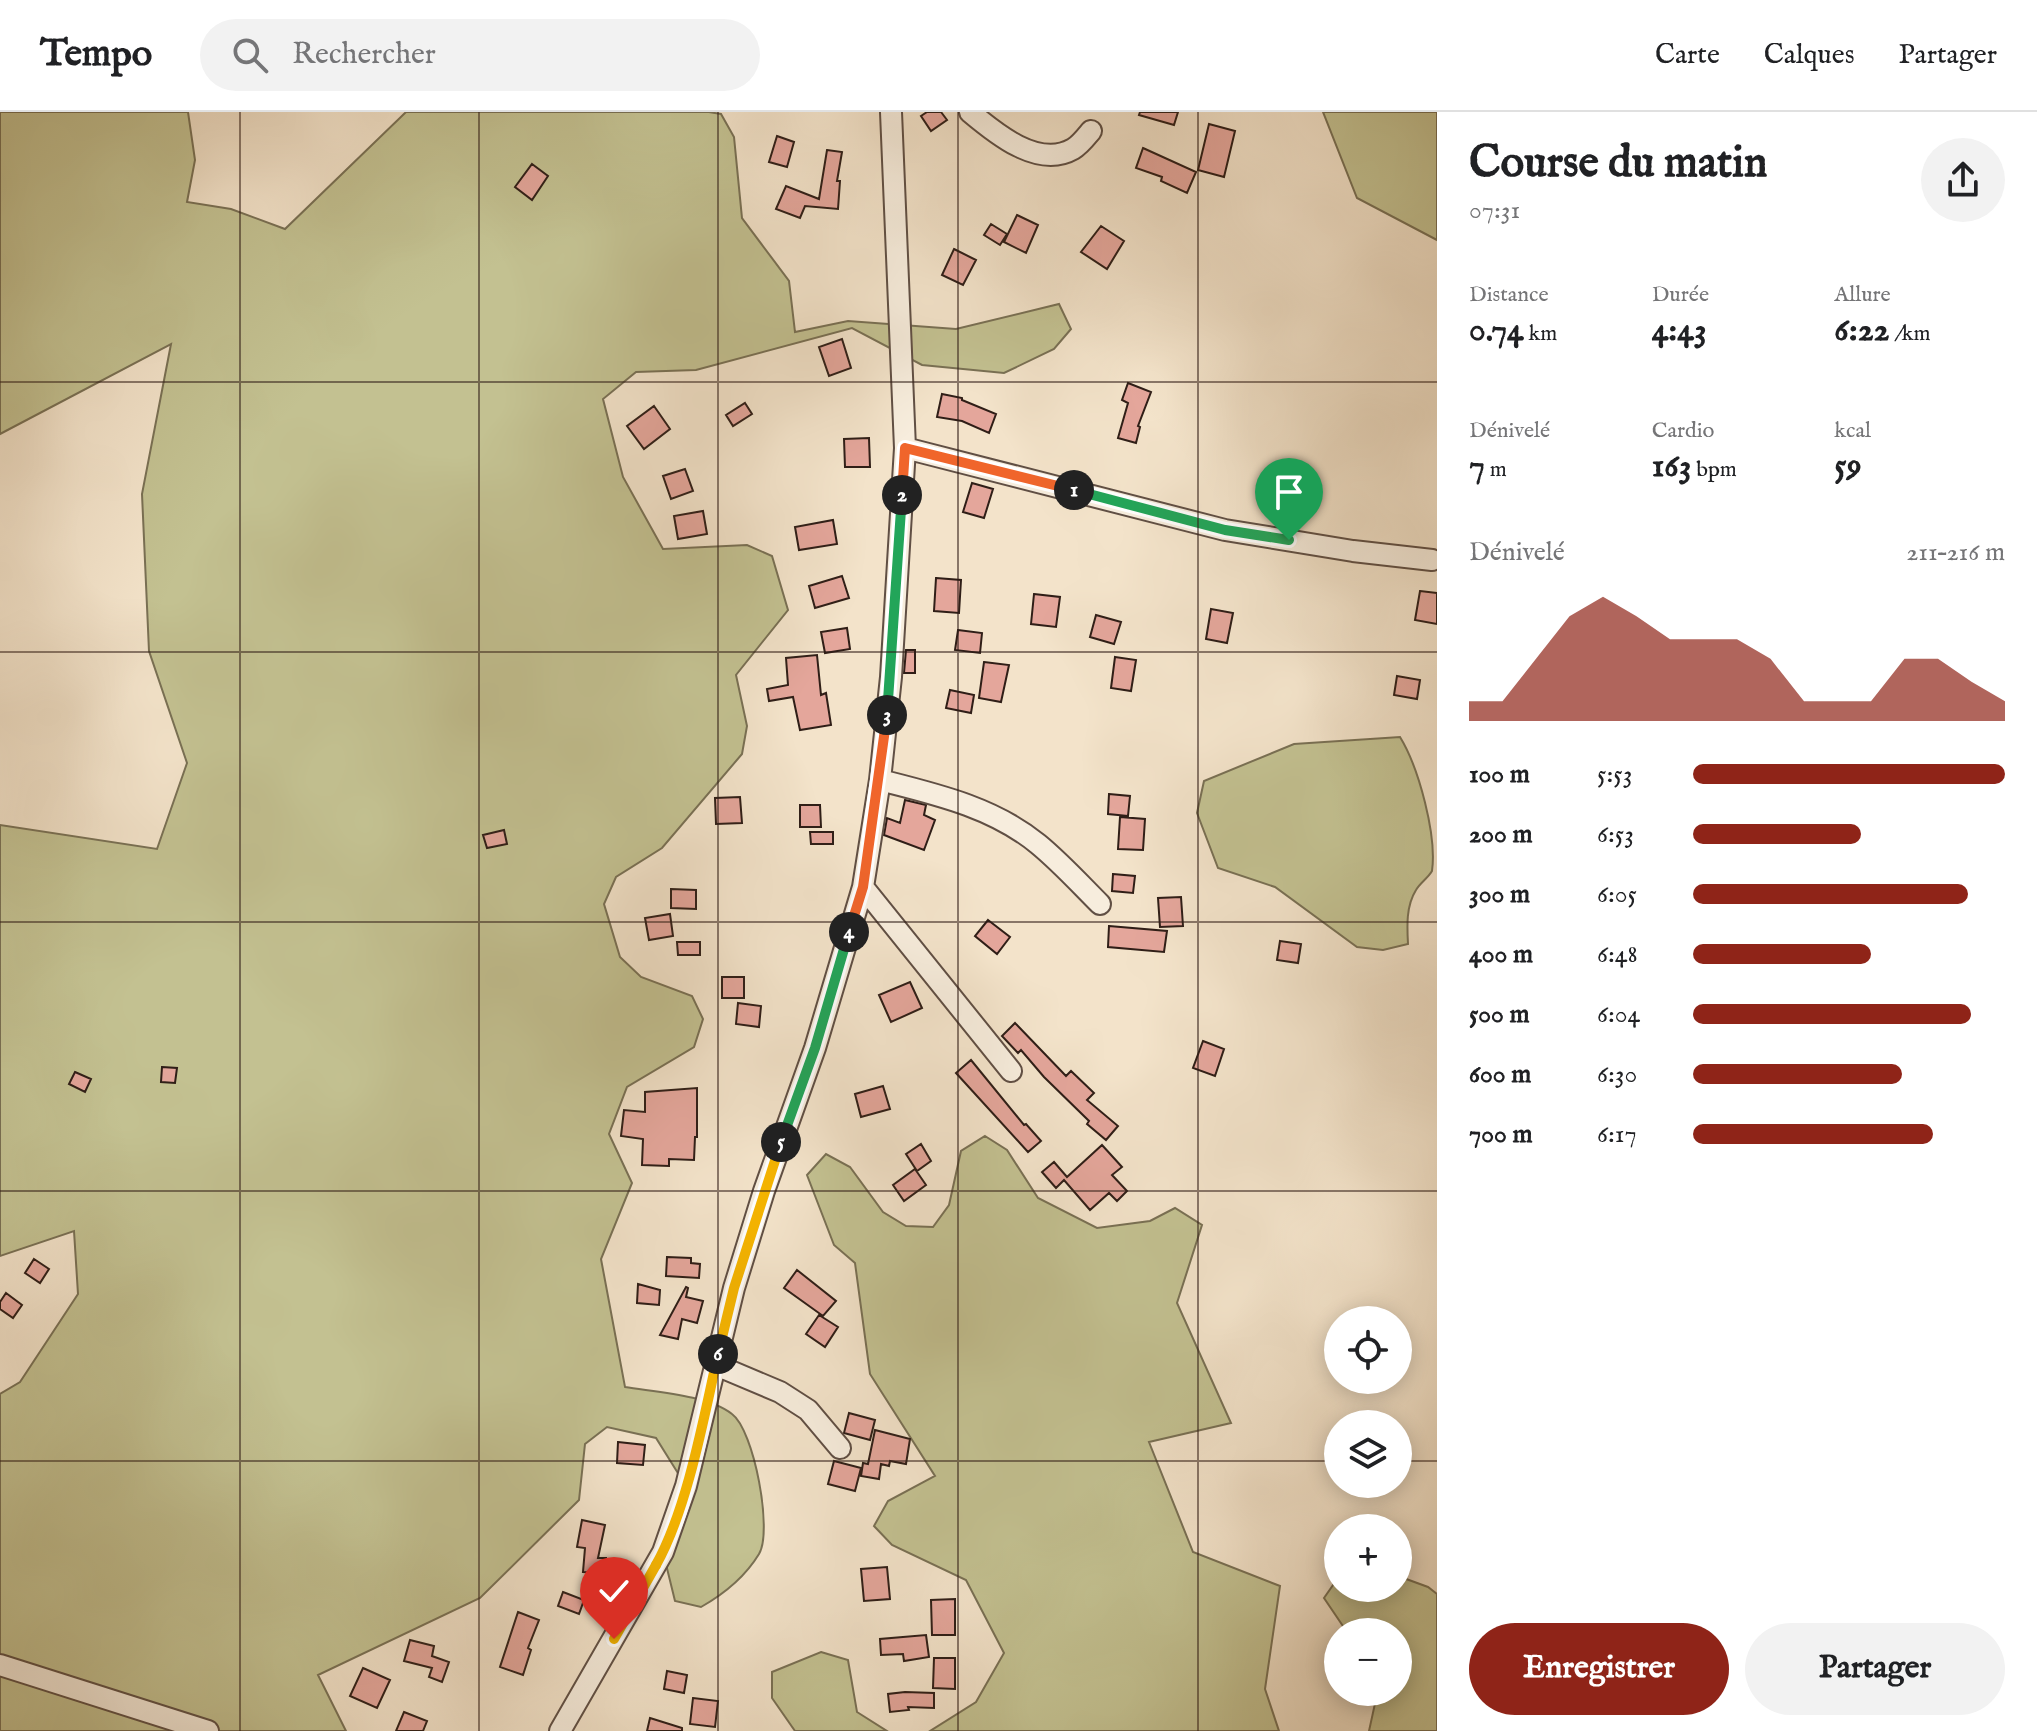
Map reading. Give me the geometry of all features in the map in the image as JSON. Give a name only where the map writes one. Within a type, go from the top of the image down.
[{"type":"street","points":[[560,1731],[663,1552],[686,1486],[738,1274],[815,1048],[863,887],[880,780],[891,677],[905,448],[891,112]]},
{"type":"street","points":[[970,112],[994,133],[1019,146],[1046,154],[1074,148],[1091,131]]},
{"type":"street","points":[[905,448],[1225,530],[1353,551],[1432,560]]},
{"type":"street","points":[[880,780],[949,798],[992,815],[1038,844],[1100,904]]},
{"type":"street","points":[[863,887],[1011,1071]]},
{"type":"street","points":[[716,1365],[780,1392],[808,1410],[840,1448]]},
{"type":"street","points":[[0,1665],[208,1731]]},
{"type":"shaded area","points":[[0,112],[188,112],[195,160],[187,202],[231,209],[285,229],[406,112],[721,114],[734,137],[742,218],[789,281],[795,332],[848,321],[956,329],[1059,304],[1071,329],[1054,349],[1004,373],[922,365],[852,328],[696,370],[636,372],[603,399],[623,477],[663,549],[747,545],[772,556],[788,610],[736,675],[747,726],[742,754],[662,848],[616,877],[604,904],[620,957],[641,977],[692,996],[703,1019],[694,1047],[627,1087],[609,1134],[632,1183],[601,1259],[625,1387],[696,1398],[732,1414],[740,1424],[754,1459],[762,1504],[763,1542],[759,1554],[747,1570],[718,1596],[701,1607],[675,1601],[663,1552],[686,1486],[656,1438],[607,1427],[585,1444],[579,1500],[480,1598],[318,1675],[346,1731],[0,1731],[0,1394],[20,1382],[78,1294],[74,1231],[0,1256],[0,825],[157,849],[187,763],[149,651],[142,494],[171,344],[0,434]]},
{"type":"shaded area","points":[[1323,112],[1437,112],[1437,240],[1357,198]]},
{"type":"shaded area","points":[[1400,737],[1414,766],[1425,802],[1433,856],[1432,871],[1418,887],[1410,903],[1408,944],[1383,950],[1357,947],[1275,887],[1218,868],[1197,813],[1204,781],[1294,744]]},
{"type":"shaded area","points":[[985,1136],[1007,1150],[1038,1198],[1097,1228],[1150,1221],[1175,1208],[1202,1225],[1177,1303],[1231,1423],[1149,1442],[1193,1552],[1280,1586],[1265,1689],[1279,1731],[930,1731],[976,1702],[1004,1653],[966,1580],[892,1545],[874,1526],[888,1501],[935,1476],[870,1374],[855,1263],[834,1245],[807,1175],[826,1154],[850,1167],[883,1212],[906,1226],[933,1227],[949,1205],[961,1151]]},
{"type":"shaded area","points":[[1412,1581],[1437,1594],[1437,1731],[1369,1731],[1374,1706],[1412,1706],[1412,1618],[1338,1618],[1327,1602],[1412,1602]]},
{"type":"shaded area","points":[[821,1652],[848,1660],[857,1712],[887,1731],[795,1731],[772,1698],[772,1672]]},
{"type":"building","points":[[927,112],[941,112],[947,120],[931,131],[921,116]]},
{"type":"building","points":[[1140,112],[1178,112],[1174,125],[1139,115]]},
{"type":"building","points":[[1209,124],[1235,131],[1224,177],[1198,170]]},
{"type":"building","points":[[777,136],[794,142],[787,167],[769,162]]},
{"type":"building","points":[[1143,148],[1196,172],[1187,193],[1161,181],[1162,177],[1136,168]]},
{"type":"building","points":[[827,150],[842,152],[837,181],[840,181],[838,209],[805,206],[800,218],[776,209],[786,186],[819,199]]},
{"type":"building","points":[[532,164],[548,176],[532,200],[515,187]]},
{"type":"building","points":[[1017,215],[1038,225],[1026,253],[1004,242]]},
{"type":"building","points":[[991,224],[1007,234],[1000,245],[984,235]]},
{"type":"building","points":[[1101,226],[1124,241],[1107,269],[1081,252]]},
{"type":"building","points":[[954,249],[976,260],[963,285],[942,275]]},
{"type":"building","points":[[842,339],[851,368],[829,376],[819,347]]},
{"type":"building","points":[[1128,383],[1151,392],[1138,426],[1136,443],[1118,438],[1128,403],[1122,400]]},
{"type":"building","points":[[942,394],[962,398],[996,414],[989,433],[962,421],[937,417]]},
{"type":"building","points":[[745,403],[752,414],[733,426],[726,415]]},
{"type":"building","points":[[654,406],[670,429],[644,449],[627,426]]},
{"type":"building","points":[[869,438],[870,467],[845,467],[844,439]]},
{"type":"building","points":[[685,469],[693,491],[671,499],[663,476]]},
{"type":"building","points":[[972,483],[993,489],[984,518],[963,512]]},
{"type":"building","points":[[703,511],[707,534],[678,539],[674,516]]},
{"type":"building","points":[[833,520],[837,544],[799,550],[795,527]]},
{"type":"building","points":[[842,576],[849,598],[815,608],[809,586]]},
{"type":"building","points":[[936,578],[961,580],[959,613],[934,611]]},
{"type":"building","points":[[1420,591],[1437,593],[1437,624],[1415,620]]},
{"type":"building","points":[[1034,594],[1060,597],[1056,627],[1031,624]]},
{"type":"building","points":[[1211,609],[1233,613],[1227,643],[1206,639]]},
{"type":"building","points":[[1096,615],[1121,622],[1114,644],[1090,637]]},
{"type":"building","points":[[847,628],[850,649],[825,653],[821,632]]},
{"type":"building","points":[[958,630],[982,633],[980,653],[955,650]]},
{"type":"building","points":[[906,650],[915,650],[915,673],[904,673]]},
{"type":"building","points":[[817,655],[821,695],[826,693],[831,725],[800,730],[793,697],[769,701],[767,689],[788,685],[786,658]]},
{"type":"building","points":[[1115,657],[1136,660],[1131,691],[1111,688]]},
{"type":"building","points":[[984,662],[1009,665],[1001,702],[979,698]]},
{"type":"building","points":[[1397,676],[1420,680],[1417,699],[1394,695]]},
{"type":"building","points":[[950,690],[974,695],[971,713],[946,708]]},
{"type":"building","points":[[1109,794],[1130,796],[1128,816],[1108,814]]},
{"type":"building","points":[[740,797],[742,823],[716,824],[715,798]]},
{"type":"building","points":[[905,800],[926,805],[924,815],[935,820],[924,850],[884,835],[887,818],[900,823]]},
{"type":"building","points":[[800,805],[820,805],[821,827],[800,827]]},
{"type":"building","points":[[1120,817],[1145,819],[1143,850],[1118,849]]},
{"type":"building","points":[[504,830],[507,844],[487,848],[483,835]]},
{"type":"building","points":[[810,832],[833,832],[833,844],[811,844]]},
{"type":"building","points":[[1113,874],[1135,876],[1133,893],[1112,891]]},
{"type":"building","points":[[671,889],[696,890],[696,909],[671,908]]},
{"type":"building","points":[[1181,897],[1183,926],[1160,927],[1158,898]]},
{"type":"building","points":[[670,914],[673,936],[649,940],[645,918]]},
{"type":"building","points":[[988,920],[1010,937],[997,954],[975,936]]},
{"type":"building","points":[[1109,926],[1167,931],[1164,952],[1108,947]]},
{"type":"building","points":[[1280,941],[1301,944],[1298,963],[1277,960]]},
{"type":"building","points":[[677,942],[700,942],[700,955],[678,955]]},
{"type":"building","points":[[722,977],[744,977],[744,998],[722,998]]},
{"type":"building","points":[[910,982],[922,1008],[891,1022],[879,995]]},
{"type":"building","points":[[738,1003],[761,1006],[759,1027],[736,1024]]},
{"type":"building","points":[[1015,1023],[1066,1076],[1071,1071],[1094,1093],[1087,1100],[1118,1126],[1106,1140],[1087,1124],[1089,1121],[1021,1050],[1018,1053],[1002,1036]]},
{"type":"building","points":[[1203,1041],[1224,1049],[1215,1076],[1193,1068]]},
{"type":"building","points":[[971,1060],[1024,1125],[1041,1141],[1028,1152],[956,1073]]},
{"type":"building","points":[[162,1067],[177,1068],[175,1083],[161,1082]]},
{"type":"building","points":[[75,1072],[91,1079],[85,1092],[69,1084]]},
{"type":"building","points":[[883,1086],[890,1109],[861,1117],[855,1094]]},
{"type":"building","points":[[697,1088],[694,1160],[669,1159],[669,1166],[642,1165],[643,1139],[621,1136],[624,1110],[645,1112],[645,1092]]},
{"type":"building","points":[[921,1144],[931,1161],[917,1171],[906,1154]]},
{"type":"building","points":[[1102,1145],[1122,1167],[1112,1175],[1127,1191],[1117,1201],[1109,1193],[1090,1210],[1064,1180],[1056,1188],[1042,1172],[1054,1162],[1067,1177]]},
{"type":"building","points":[[915,1169],[926,1185],[904,1201],[893,1185]]},
{"type":"building","points":[[667,1257],[691,1258],[691,1263],[700,1264],[699,1278],[666,1276]]},
{"type":"building","points":[[34,1259],[49,1269],[40,1283],[25,1273]]},
{"type":"building","points":[[797,1270],[836,1301],[823,1316],[784,1288]]},
{"type":"building","points":[[638,1284],[660,1290],[659,1305],[637,1303]]},
{"type":"building","points":[[686,1287],[686,1297],[703,1301],[697,1323],[682,1319],[678,1339],[660,1335]]},
{"type":"building","points":[[6,1293],[22,1305],[13,1318],[0,1309],[0,1302]]},
{"type":"building","points":[[819,1315],[838,1327],[825,1347],[806,1334]]},
{"type":"building","points":[[849,1413],[875,1420],[870,1440],[844,1433]]},
{"type":"building","points":[[875,1430],[910,1439],[906,1464],[890,1461],[889,1466],[881,1464],[879,1479],[861,1476],[863,1463],[868,1464]]},
{"type":"building","points":[[618,1442],[645,1445],[643,1465],[617,1463]]},
{"type":"building","points":[[834,1461],[861,1468],[855,1491],[828,1484]]},
{"type":"building","points":[[582,1520],[605,1525],[598,1558],[606,1558],[605,1573],[583,1572],[585,1548],[577,1547]]},
{"type":"building","points":[[887,1567],[890,1599],[864,1601],[861,1569]]},
{"type":"building","points":[[563,1592],[584,1600],[579,1614],[558,1606]]},
{"type":"building","points":[[955,1599],[955,1635],[932,1635],[931,1600]]},
{"type":"building","points":[[518,1612],[539,1620],[528,1648],[531,1650],[523,1675],[500,1667]]},
{"type":"building","points":[[926,1635],[929,1657],[904,1661],[903,1654],[881,1655],[880,1639]]},
{"type":"building","points":[[410,1640],[434,1646],[432,1656],[449,1662],[442,1682],[429,1677],[432,1668],[404,1661]]},
{"type":"building","points":[[934,1658],[955,1658],[955,1689],[933,1688]]},
{"type":"building","points":[[363,1668],[390,1680],[377,1708],[350,1696]]},
{"type":"building","points":[[667,1671],[687,1675],[684,1693],[664,1689]]},
{"type":"building","points":[[934,1693],[934,1708],[908,1707],[909,1710],[890,1712],[888,1694]]},
{"type":"building","points":[[693,1698],[718,1701],[715,1727],[690,1724]]},
{"type":"building","points":[[404,1712],[427,1721],[423,1731],[396,1731]]},
{"type":"building","points":[[650,1718],[682,1728],[682,1731],[647,1731]]},
{"type":"route","points":[[614,1639],[663,1552],[686,1486],[734,1288],[764,1191],[815,1048],[863,887],[880,780],[891,677],[905,448],[1225,530],[1289,540]]}]
